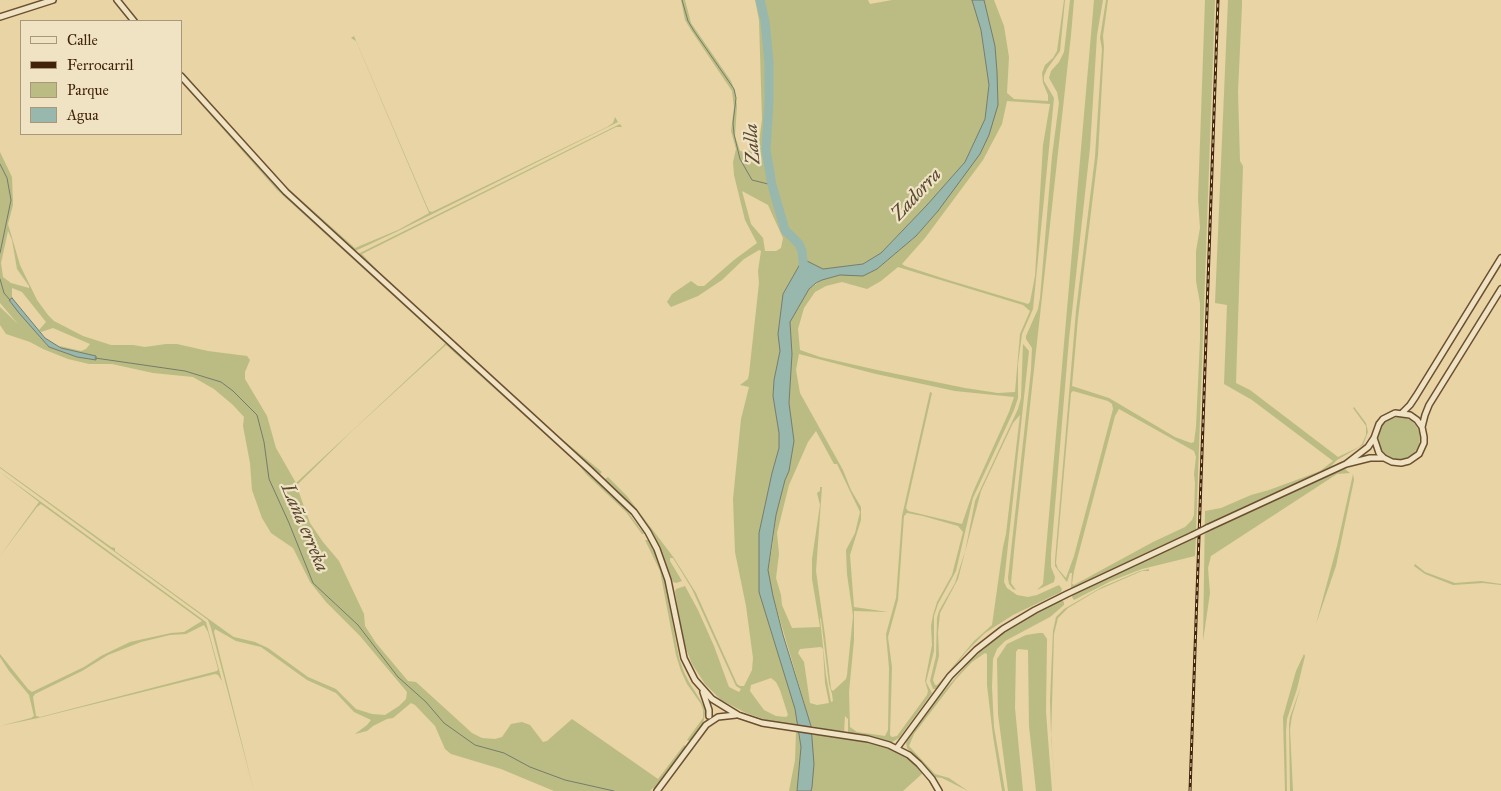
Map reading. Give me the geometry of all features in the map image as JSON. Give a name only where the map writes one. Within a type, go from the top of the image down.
[{"type":"street","points":[[0,17],[53,0]]},
{"type":"street","points":[[117,0],[133,20]]},
{"type":"street","points":[[182,77],[286,192],[634,512],[657,548],[668,580],[684,658],[700,687],[711,718]]},
{"type":"street","points":[[1402,413],[1410,405],[1501,258]]},
{"type":"street","points":[[1374,438],[1379,453],[1392,462],[1401,463],[1419,454],[1424,443],[1422,427],[1424,415],[1501,288]]},
{"type":"street","points":[[896,748],[950,676],[976,650],[1018,619],[1207,528],[1346,464],[1364,452],[1374,438],[1376,428],[1389,415],[1402,413],[1410,415],[1422,427]]},
{"type":"street","points":[[1346,464],[1370,458],[1384,458]]},
{"type":"street","points":[[700,687],[721,706],[738,715],[771,724],[874,740],[896,748],[919,764],[932,779],[939,791]]},
{"type":"street","points":[[657,791],[711,718],[719,712],[721,706]]},
{"type":"street","points":[[711,718],[738,715]]},
{"type":"green space","points":[[681,0],[685,0],[691,23],[731,81],[735,91],[737,106],[735,136],[740,151],[747,152],[759,142],[762,119],[759,20],[755,0],[868,0],[870,4],[892,0],[972,0],[981,30],[989,85],[985,119],[965,162],[881,253],[863,264],[823,269],[810,264],[800,264],[783,294],[778,334],[780,351],[773,396],[779,433],[779,448],[759,533],[759,592],[795,709],[798,725],[769,721],[746,713],[721,700],[705,684],[692,664],[683,641],[675,592],[676,589],[685,586],[714,646],[729,687],[739,692],[741,689],[736,686],[692,589],[673,558],[670,558],[670,561],[682,581],[676,583],[673,582],[654,535],[634,509],[605,479],[608,477],[627,496],[674,558],[696,593],[737,684],[744,686],[752,670],[753,658],[746,606],[735,552],[733,499],[741,419],[749,387],[740,385],[748,379],[749,374],[761,251],[759,250],[744,259],[722,280],[698,296],[671,307],[667,302],[672,294],[691,281],[698,286],[704,286],[757,243],[745,220],[734,175],[733,162],[736,149],[731,131],[734,107],[732,91],[685,20]],"holes":[[[742,191],[768,205],[783,238],[781,248],[776,251],[765,251],[763,238],[751,224]],[[771,678],[776,682],[780,690],[788,715],[786,717],[776,716],[764,710],[750,691],[751,685]]]},
{"type":"green space","points":[[984,0],[994,0],[1004,26],[1009,57],[1007,93],[1014,99],[1048,101],[1042,73],[1045,65],[1053,58],[1057,51],[1065,0],[1060,51],[1044,76],[1044,81],[1054,98],[1033,309],[1022,334],[1018,364],[1018,398],[973,498],[956,571],[938,604],[934,616],[934,651],[926,682],[932,693],[899,738],[892,742],[848,733],[848,719],[845,716],[844,733],[811,726],[773,596],[768,570],[776,515],[789,471],[794,441],[789,403],[792,354],[790,322],[809,289],[822,280],[840,275],[863,275],[877,269],[916,236],[938,211],[957,183],[998,105],[995,46]],"holes":[[[1007,101],[1050,104],[1043,145],[1035,276],[1028,304],[902,264],[925,238],[983,160],[1002,124]],[[898,267],[1023,305],[1030,311],[1020,334],[1015,392],[998,393],[965,388],[820,357],[800,350],[798,329],[804,308],[815,292],[826,286],[842,282],[867,289],[881,281]],[[799,354],[876,374],[955,391],[1014,397],[973,492],[962,524],[908,511],[906,508],[932,393],[930,392],[902,516],[896,598],[886,634],[889,668],[888,730],[885,736],[857,732],[850,727],[849,692],[854,640],[854,611],[888,612],[854,607],[850,555],[861,520],[861,507],[851,490],[843,470],[800,393],[796,370]],[[816,431],[834,464],[837,464],[860,512],[855,533],[846,550],[847,574],[853,616],[847,675],[846,679],[833,691],[831,689],[816,571],[822,487],[820,487],[820,491],[817,493],[820,505],[812,559],[812,579],[820,627],[792,628],[782,605],[776,578],[779,554],[777,533],[789,485],[808,442]],[[907,513],[958,526],[963,532],[952,575],[937,602],[933,615],[931,626],[932,645],[925,681],[928,691],[927,695],[897,736],[892,737],[890,735],[892,667],[888,637],[898,600],[904,516]],[[820,618],[833,701],[831,702],[826,675]],[[821,647],[823,649],[825,683],[829,703],[817,705],[810,703],[804,662],[798,653],[800,649]]]},
{"type":"green space","points":[[1070,0],[1074,0],[1071,35],[1011,583],[1016,590],[1009,584],[1008,578],[1031,370],[1032,348],[1026,336],[1038,309],[1040,298],[1052,156],[1059,103],[1057,92],[1049,78],[1051,71],[1059,62],[1064,52]]},
{"type":"green space","points":[[1094,0],[1103,0],[1097,35],[1090,148],[1069,339],[1051,554],[1051,567],[1055,577],[1054,582],[1037,590],[1043,584]]},
{"type":"green space","points":[[1106,0],[1108,0],[1103,36],[1098,155],[1078,318],[1072,386],[1109,398],[1175,437],[1191,443],[1194,442],[1196,427],[1200,340],[1200,303],[1196,281],[1196,251],[1200,228],[1198,199],[1205,0],[1215,0],[1196,531],[1071,589],[1072,573],[1070,573],[1067,582],[1055,566],[1055,560],[1076,311],[1095,157],[1102,49],[1100,38]],"holes":[[[1073,391],[1108,401],[1112,404],[1113,409],[1074,556],[1066,578],[1058,569],[1056,563],[1071,393]],[[1119,409],[1194,451],[1196,457],[1194,515],[1185,527],[1153,542],[1074,585],[1072,584],[1074,571],[1115,416]]]},
{"type":"green space","points":[[1228,0],[1242,0],[1238,92],[1240,161],[1243,166],[1236,383],[1250,390],[1338,457],[1359,447],[1366,435],[1366,426],[1354,407],[1366,423],[1368,432],[1363,445],[1337,460],[1330,467],[1206,525],[1207,531],[1327,475],[1345,469],[1350,473],[1337,474],[1211,556],[1208,568],[1210,593],[1203,641],[1205,511],[1221,508],[1251,495],[1320,471],[1333,461],[1252,400],[1224,384],[1227,305],[1215,303]]},
{"type":"green space","points":[[354,36],[429,211],[432,212],[607,127],[613,123],[615,117],[618,122],[396,232],[355,251],[279,181],[182,73],[182,71],[281,182],[355,248],[398,230],[429,213],[356,41],[351,38]]},
{"type":"green space","points":[[182,80],[289,198],[582,466],[625,508],[644,534],[642,534],[626,512],[578,464],[446,345],[353,430],[297,487],[310,523],[339,561],[364,614],[365,626],[376,643],[408,681],[416,682],[472,733],[482,738],[495,739],[502,737],[511,724],[522,722],[530,725],[543,742],[547,741],[572,719],[658,779],[684,745],[686,747],[656,789],[653,788],[650,791],[554,791],[501,769],[451,754],[445,749],[435,726],[411,703],[393,718],[373,726],[367,731],[355,734],[371,720],[354,712],[336,693],[307,680],[261,647],[236,641],[215,629],[214,632],[254,791],[208,620],[0,468],[115,548],[115,551],[228,633],[234,637],[255,642],[268,648],[308,677],[336,689],[356,709],[372,714],[385,715],[406,699],[407,692],[360,636],[326,602],[310,582],[293,548],[271,533],[262,518],[252,490],[250,463],[243,426],[244,417],[233,405],[214,389],[193,377],[153,373],[112,364],[89,364],[68,359],[30,342],[6,334],[0,325],[0,307],[18,324],[0,303],[0,152],[12,177],[13,205],[8,224],[20,265],[37,300],[48,315],[54,321],[83,336],[111,345],[145,347],[177,344],[208,351],[247,356],[250,360],[245,372],[245,379],[267,416],[276,448],[296,483],[445,343],[277,190],[182,83]],"holes":[[[8,231],[12,240],[17,269],[29,288],[11,283],[3,277],[1,263]],[[12,288],[22,292],[46,322],[39,330],[41,332],[53,328],[90,344],[81,351],[60,346],[60,348],[96,359],[77,357],[49,347],[9,300],[12,298]]]},
{"type":"green space","points":[[620,124],[622,127],[616,127],[362,254],[379,272],[552,431],[602,472],[600,474],[583,460],[358,254]]},
{"type":"green space","points":[[1023,344],[1029,351],[1004,582],[1007,588],[1017,595],[1028,597],[1059,585],[1062,589],[1061,592],[1013,615],[985,633],[966,652],[936,689],[933,689],[930,681],[936,656],[937,618],[939,611],[955,583],[965,552],[975,501],[1018,409],[1021,398]],"holes":[[[1020,415],[1006,534],[992,625],[974,641],[941,681],[935,685],[933,680],[939,656],[938,633],[940,613],[958,579],[981,491],[1013,423]]]},
{"type":"green space","points":[[1403,417],[1411,420],[1417,426],[1420,438],[1417,450],[1411,456],[1395,459],[1387,456],[1381,450],[1378,434],[1381,426],[1387,420]]},
{"type":"green space","points":[[0,472],[206,622],[252,791],[222,681],[215,674],[38,718],[0,726],[34,716],[29,695],[9,671],[0,654],[32,692],[130,642],[184,632],[202,621],[41,504],[0,556],[39,502]],"holes":[[[204,625],[208,632],[217,671],[40,717],[36,716],[33,697],[35,694],[82,671],[108,655],[141,642],[170,635],[186,634]]]},
{"type":"green space","points":[[1353,474],[1354,480],[1336,566],[1316,624],[1337,546]]},
{"type":"green space","points":[[1196,537],[1195,556],[1142,569],[1111,581],[1074,600],[1072,597],[1111,576]]},
{"type":"green space","points":[[645,540],[648,540],[655,552],[665,581],[679,658],[684,672],[706,709],[703,724],[690,741],[687,740],[703,718],[703,710],[681,671],[676,655],[660,571]]},
{"type":"green space","points":[[1415,564],[1425,572],[1455,583],[1481,581],[1501,585],[1483,583],[1453,585],[1425,574],[1414,566]]},
{"type":"green space","points":[[1149,569],[1149,571],[1142,571],[1098,590],[1068,608],[1058,618],[1054,634],[1051,735],[1050,700],[1053,631],[1056,617],[1064,609],[1102,587],[1140,571]]},
{"type":"green space","points":[[1061,599],[1064,605],[1050,617],[1005,641],[997,649],[993,659],[994,727],[1005,791],[1002,791],[993,736],[987,685],[987,654],[985,653],[972,662],[956,679],[914,734],[909,746],[935,774],[949,778],[968,791],[942,778],[934,777],[907,748],[908,738],[937,699],[971,660],[1013,627]]},
{"type":"green space","points":[[1043,633],[1047,639],[1046,712],[1052,791],[1036,791],[1029,726],[1028,650],[1018,649],[1016,652],[1015,708],[1023,791],[1008,791],[998,714],[997,659],[1007,644],[1026,635]]},
{"type":"green space","points":[[1304,654],[1297,689],[1287,719],[1287,791],[1285,791],[1283,717],[1296,671]]},
{"type":"green space","points":[[1301,686],[1290,729],[1293,791],[1290,791],[1289,725]]},
{"type":"green space","points":[[796,732],[799,732],[801,747],[798,788],[797,791],[789,791],[795,760]]},
{"type":"green space","points":[[812,733],[886,746],[900,752],[923,773],[903,791],[811,791]]},
{"type":"water","points":[[972,0],[984,0],[995,46],[997,72],[998,105],[989,135],[980,154],[938,211],[916,236],[877,269],[863,276],[840,275],[816,283],[809,289],[790,322],[792,354],[789,403],[794,441],[789,471],[776,515],[768,570],[783,635],[811,726],[814,764],[812,787],[811,791],[797,791],[801,747],[795,709],[759,592],[759,533],[779,448],[779,433],[773,396],[780,351],[778,334],[783,294],[800,264],[805,260],[823,269],[863,264],[881,253],[965,162],[985,119],[989,85],[981,30]]},
{"type":"water","points":[[12,298],[45,338],[61,348],[96,356],[96,360],[77,357],[49,347],[9,300]]},
{"type":"waterway","points":[[682,0],[688,21],[734,89],[736,98],[733,123],[740,159],[752,180],[772,185]]},
{"type":"waterway","name":"Zalla","points":[[760,0],[765,21],[769,63],[766,150],[772,185],[785,230],[799,244],[802,251],[804,272]]},
{"type":"waterway","name":"Laña erreka","points":[[0,164],[7,178],[11,200],[0,253]]},
{"type":"waterway","name":"Laña erreka","points":[[0,279],[4,293],[10,300]]},
{"type":"waterway","name":"Laña erreka","points":[[95,358],[185,371],[221,382],[233,391],[257,415],[264,442],[269,479],[313,583],[358,625],[398,677],[426,702],[444,723],[475,745],[504,753],[530,767],[565,780],[614,791]]},
{"type":"railway","points":[[1190,791],[1218,0]]},
{"type":"water label","name":"Zadorra","points":[[917,195]]}]
